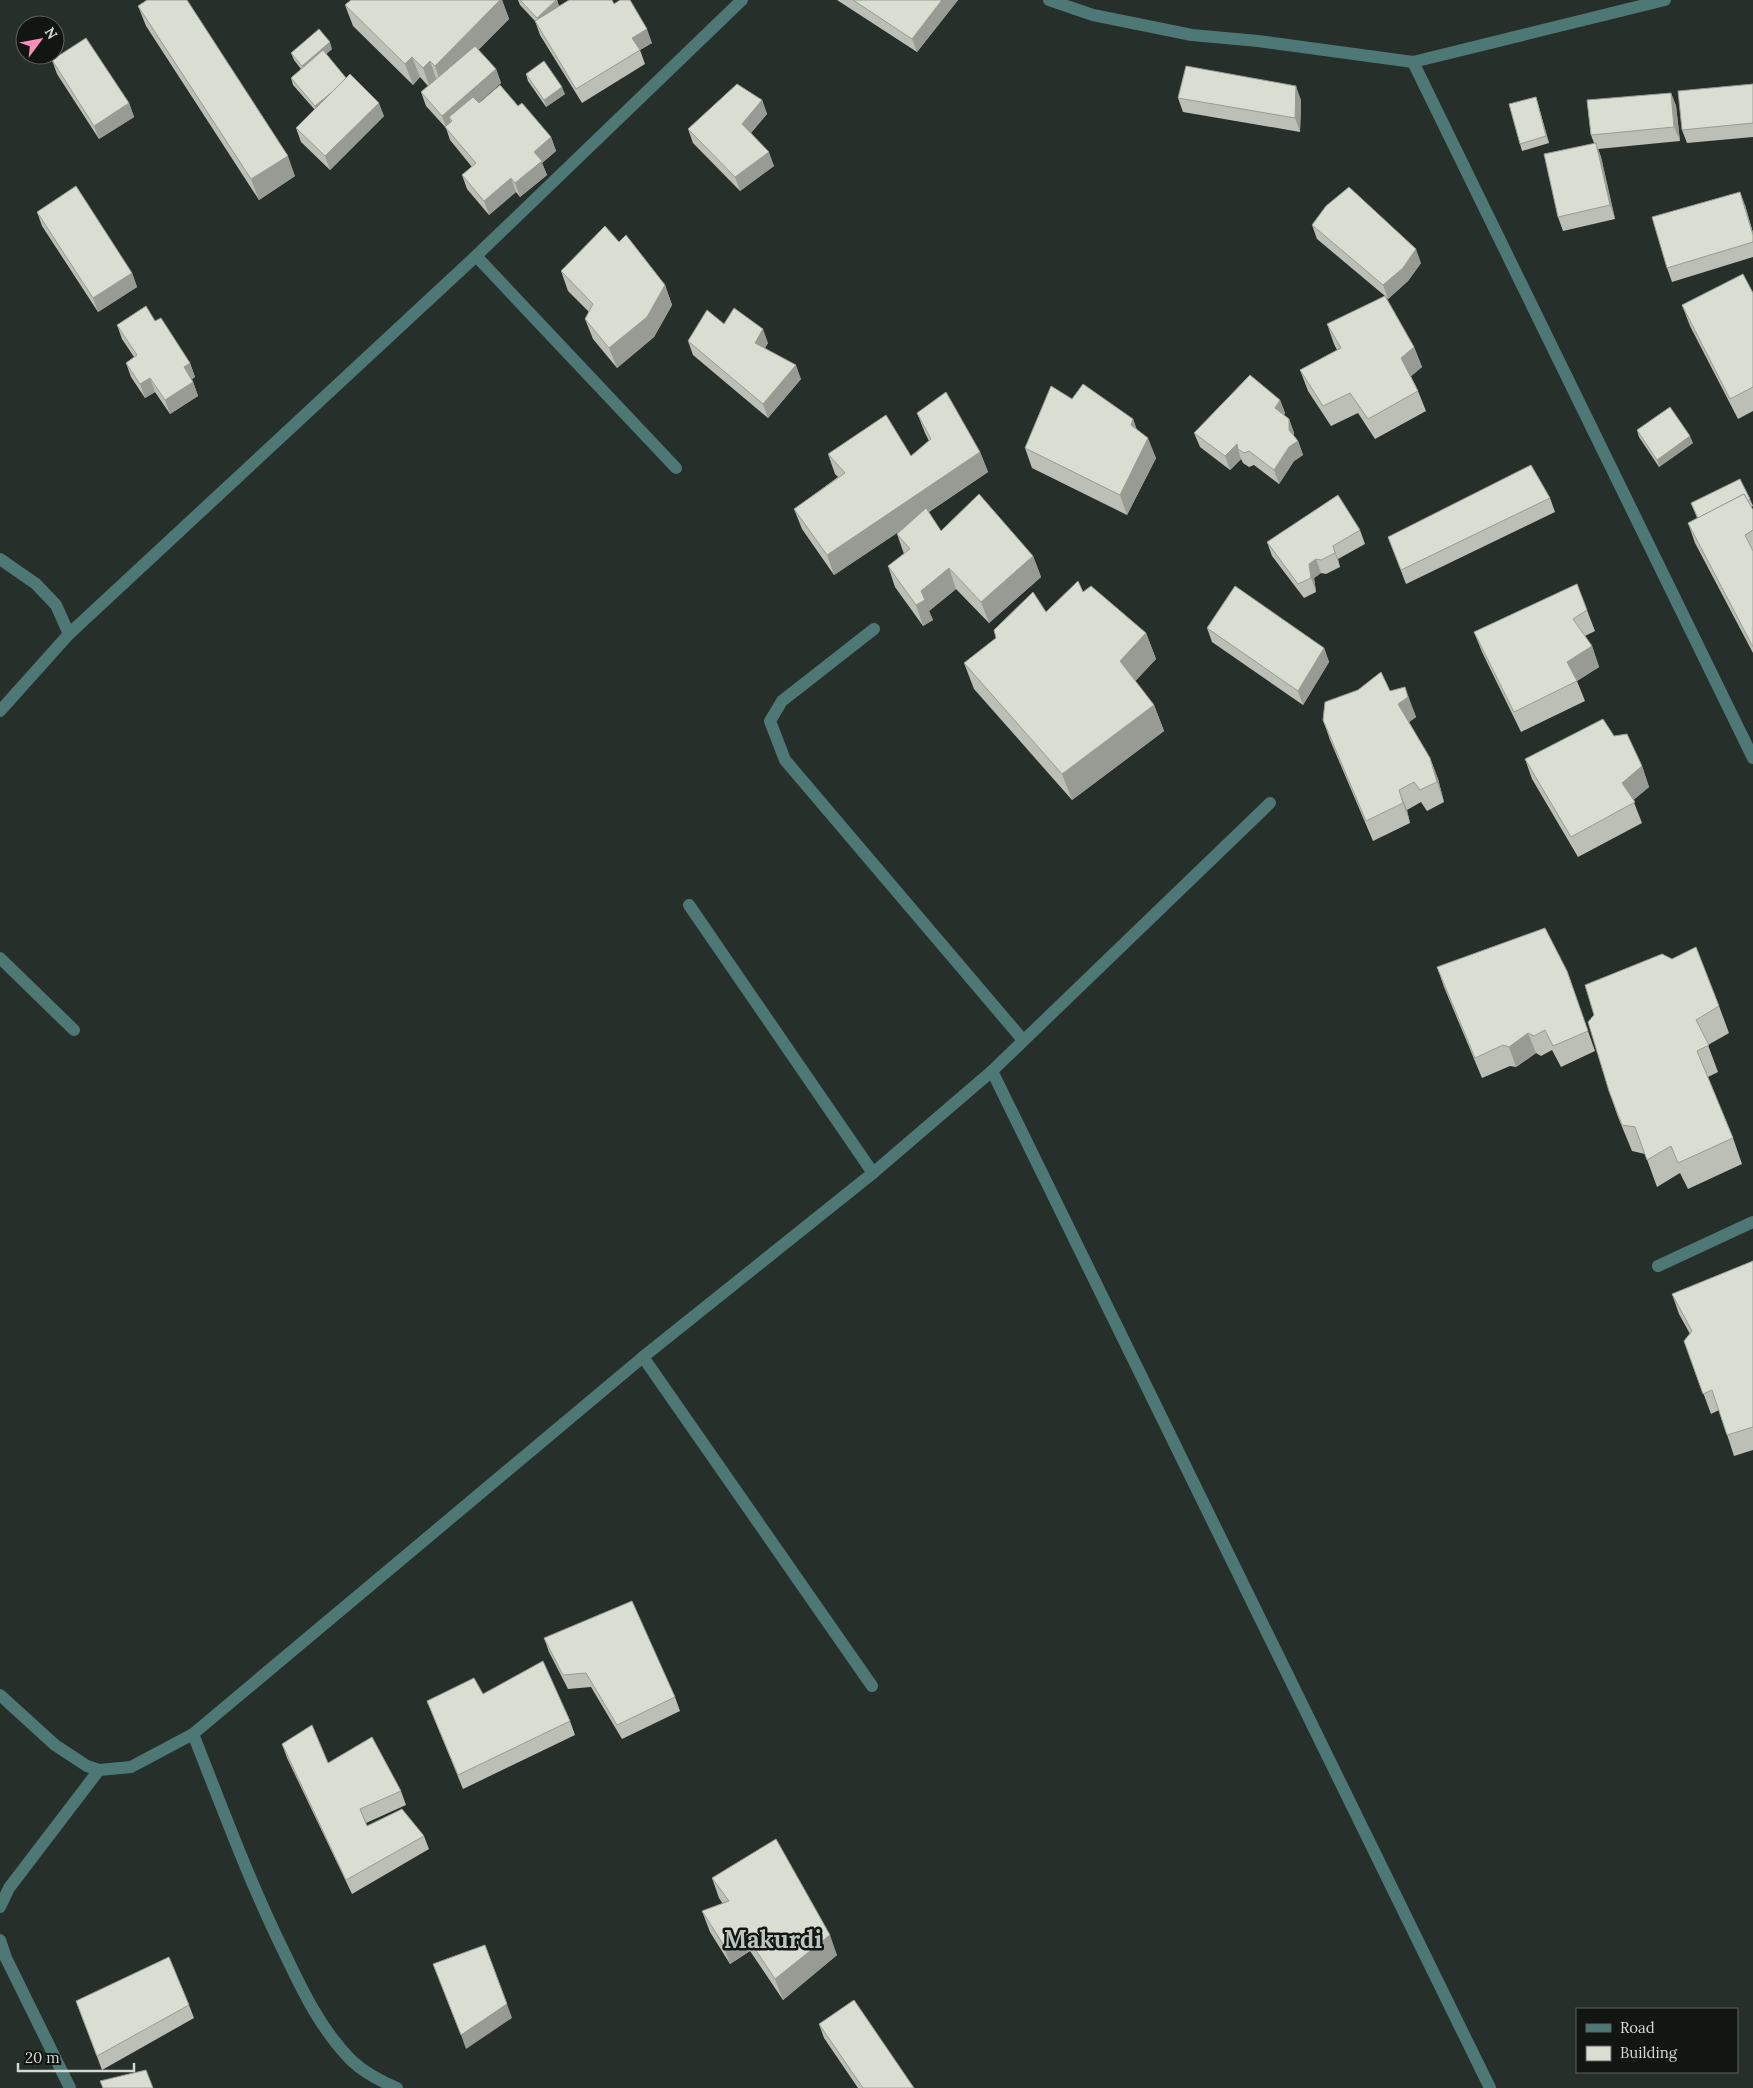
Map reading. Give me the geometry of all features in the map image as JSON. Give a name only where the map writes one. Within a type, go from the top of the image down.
[{"type":"street","points":[[0,711],[69,634],[476,256],[742,0]]},
{"type":"street","points":[[1049,0],[1093,15],[1192,35],[1258,41],[1413,62],[1665,0]]},
{"type":"street","points":[[1413,62],[1753,758]]},
{"type":"street","points":[[476,256],[676,468]]},
{"type":"street","points":[[0,559],[36,584],[56,605],[69,634]]},
{"type":"street","points":[[874,629],[782,701],[770,721],[785,760],[1023,1040]]},
{"type":"street","points":[[0,1695],[55,1745],[86,1766],[99,1770],[131,1767],[193,1734],[643,1357],[873,1173],[992,1071],[1270,803]]},
{"type":"street","points":[[689,905],[873,1173]]},
{"type":"street","points":[[0,958],[74,1030]]},
{"type":"street","points":[[992,1071],[1490,2088]]},
{"type":"street","points":[[1658,1266],[1753,1222]]},
{"type":"street","points":[[643,1357],[872,1686]]},
{"type":"street","points":[[193,1734],[250,1877],[306,1998],[352,2061],[373,2078],[397,2088]]},
{"type":"street","points":[[0,1907],[9,1888],[99,1770]]},
{"type":"street","points":[[0,1940],[6,1958],[70,2088]]},
{"type":"building","points":[[147,0],[187,0],[288,156],[251,179],[138,6]]},
{"type":"building","points":[[351,0],[500,0],[435,66],[430,61],[423,68],[412,57],[405,64],[345,5]]},
{"type":"building","points":[[520,0],[556,0],[537,18]]},
{"type":"building","points":[[569,0],[612,0],[614,4],[620,0],[630,0],[647,29],[632,38],[640,50],[576,89],[535,21]]},
{"type":"building","points":[[853,0],[942,0],[912,39]]},
{"type":"building","points":[[319,29],[330,42],[302,66],[291,53]]},
{"type":"building","points":[[86,38],[129,103],[94,126],[55,65],[65,65],[65,52]]},
{"type":"building","points":[[475,46],[496,69],[442,116],[421,92]]},
{"type":"building","points":[[323,50],[346,78],[315,106],[291,78]]},
{"type":"building","points":[[544,61],[562,87],[544,100],[526,74]]},
{"type":"building","points":[[1186,66],[1296,86],[1295,118],[1178,98]]},
{"type":"building","points":[[350,74],[379,103],[325,156],[296,128]]},
{"type":"building","points":[[737,84],[762,100],[742,124],[769,152],[735,177],[688,129]]},
{"type":"building","points":[[1753,84],[1753,123],[1682,130],[1678,91]]},
{"type":"building","points":[[500,85],[518,106],[522,103],[551,137],[534,152],[542,161],[515,183],[511,178],[484,201],[462,175],[476,163],[445,127],[452,121],[449,117],[473,97],[479,103]]},
{"type":"building","points":[[1671,93],[1674,127],[1591,135],[1587,100]]},
{"type":"building","points":[[1536,97],[1546,136],[1520,144],[1509,104]]},
{"type":"building","points":[[1596,143],[1610,205],[1558,217],[1544,154]]},
{"type":"building","points":[[76,186],[132,273],[93,298],[37,212]]},
{"type":"building","points":[[1349,187],[1416,249],[1403,268],[1383,285],[1312,225],[1326,206]]},
{"type":"building","points":[[1740,192],[1753,235],[1753,242],[1667,268],[1652,217]]},
{"type":"building","points":[[605,226],[619,242],[626,235],[665,285],[647,317],[609,348],[585,319],[593,304],[561,271]]},
{"type":"building","points":[[1743,274],[1753,293],[1753,387],[1730,399],[1682,305]]},
{"type":"building","points":[[1385,296],[1414,347],[1401,358],[1418,391],[1368,419],[1350,393],[1323,406],[1300,370],[1341,348],[1327,324]]},
{"type":"building","points":[[146,306],[155,321],[161,318],[190,363],[184,367],[193,382],[165,400],[150,378],[140,384],[126,363],[137,355],[117,325]]},
{"type":"building","points":[[734,308],[763,329],[755,343],[796,365],[763,404],[688,341],[707,310],[724,324]]},
{"type":"building","points":[[1250,375],[1280,400],[1275,408],[1289,419],[1289,430],[1298,441],[1289,447],[1274,470],[1249,451],[1244,453],[1238,449],[1237,444],[1225,456],[1194,433]]},
{"type":"building","points":[[1083,384],[1133,419],[1131,425],[1148,438],[1120,495],[1025,448],[1051,386],[1072,399]]},
{"type":"building","points":[[946,392],[980,452],[827,555],[794,509],[845,473],[828,454],[886,415],[911,456],[931,439],[917,413]]},
{"type":"building","points":[[1670,407],[1690,436],[1657,460],[1637,430]]},
{"type":"building","points":[[1531,465],[1550,498],[1401,570],[1388,537]]},
{"type":"building","points":[[1740,479],[1750,499],[1748,501],[1744,494],[1698,518],[1691,503]]},
{"type":"building","points":[[979,494],[1033,556],[981,602],[949,568],[921,591],[925,600],[916,605],[888,566],[910,549],[897,534],[926,508],[941,531]]},
{"type":"building","points":[[1744,494],[1753,510],[1753,530],[1745,535],[1753,551],[1753,647],[1688,523]]},
{"type":"building","points":[[1338,495],[1360,530],[1333,546],[1335,553],[1321,560],[1316,559],[1309,564],[1311,578],[1298,584],[1267,542]]},
{"type":"building","points":[[1078,581],[1083,592],[1091,586],[1146,633],[1120,661],[1154,705],[1062,774],[964,663],[996,638],[994,630],[1033,592],[1046,612]]},
{"type":"building","points":[[1577,584],[1587,610],[1573,619],[1592,646],[1567,662],[1577,681],[1514,712],[1474,632]]},
{"type":"building","points":[[1235,586],[1324,648],[1298,691],[1207,628]]},
{"type":"building","points":[[1381,672],[1390,691],[1405,687],[1408,697],[1398,704],[1430,758],[1437,782],[1420,790],[1414,782],[1399,790],[1403,803],[1366,821],[1323,720],[1325,702],[1358,690]]},
{"type":"building","points":[[1603,719],[1614,736],[1627,734],[1642,766],[1622,783],[1635,802],[1571,837],[1525,759]]},
{"type":"building","points":[[1545,928],[1567,971],[1588,1031],[1553,1046],[1545,1030],[1534,1036],[1528,1033],[1509,1047],[1503,1045],[1475,1058],[1437,967]]},
{"type":"building","points":[[1696,947],[1719,1006],[1696,1020],[1709,1045],[1697,1051],[1733,1138],[1678,1163],[1671,1146],[1647,1160],[1635,1127],[1622,1125],[1609,1091],[1588,1022],[1594,1015],[1585,985],[1662,954],[1672,959]]},
{"type":"building","points":[[1753,1261],[1753,1427],[1727,1435],[1712,1390],[1703,1394],[1684,1341],[1692,1331],[1672,1294]]},
{"type":"building","points":[[632,1601],[675,1697],[617,1725],[586,1673],[563,1675],[544,1638]]},
{"type":"building","points":[[543,1661],[570,1721],[458,1775],[427,1701],[474,1678],[483,1694]]},
{"type":"building","points":[[312,1725],[328,1763],[372,1737],[401,1791],[360,1809],[367,1826],[402,1809],[424,1836],[346,1880],[282,1744]]},
{"type":"building","points":[[776,1839],[830,1935],[775,1979],[743,1931],[723,1944],[702,1911],[729,1901],[712,1878]]},
{"type":"building","points":[[485,1945],[507,2004],[461,2035],[433,1964]]},
{"type":"building","points":[[169,1957],[189,2005],[97,2056],[76,2001]]},
{"type":"building","points":[[854,2000],[914,2088],[863,2088],[819,2024]]},
{"type":"building","points":[[146,2070],[153,2088],[103,2088],[100,2081]]},
{"type":"district","name":"Makurdi","points":[[773,1940]]}]
